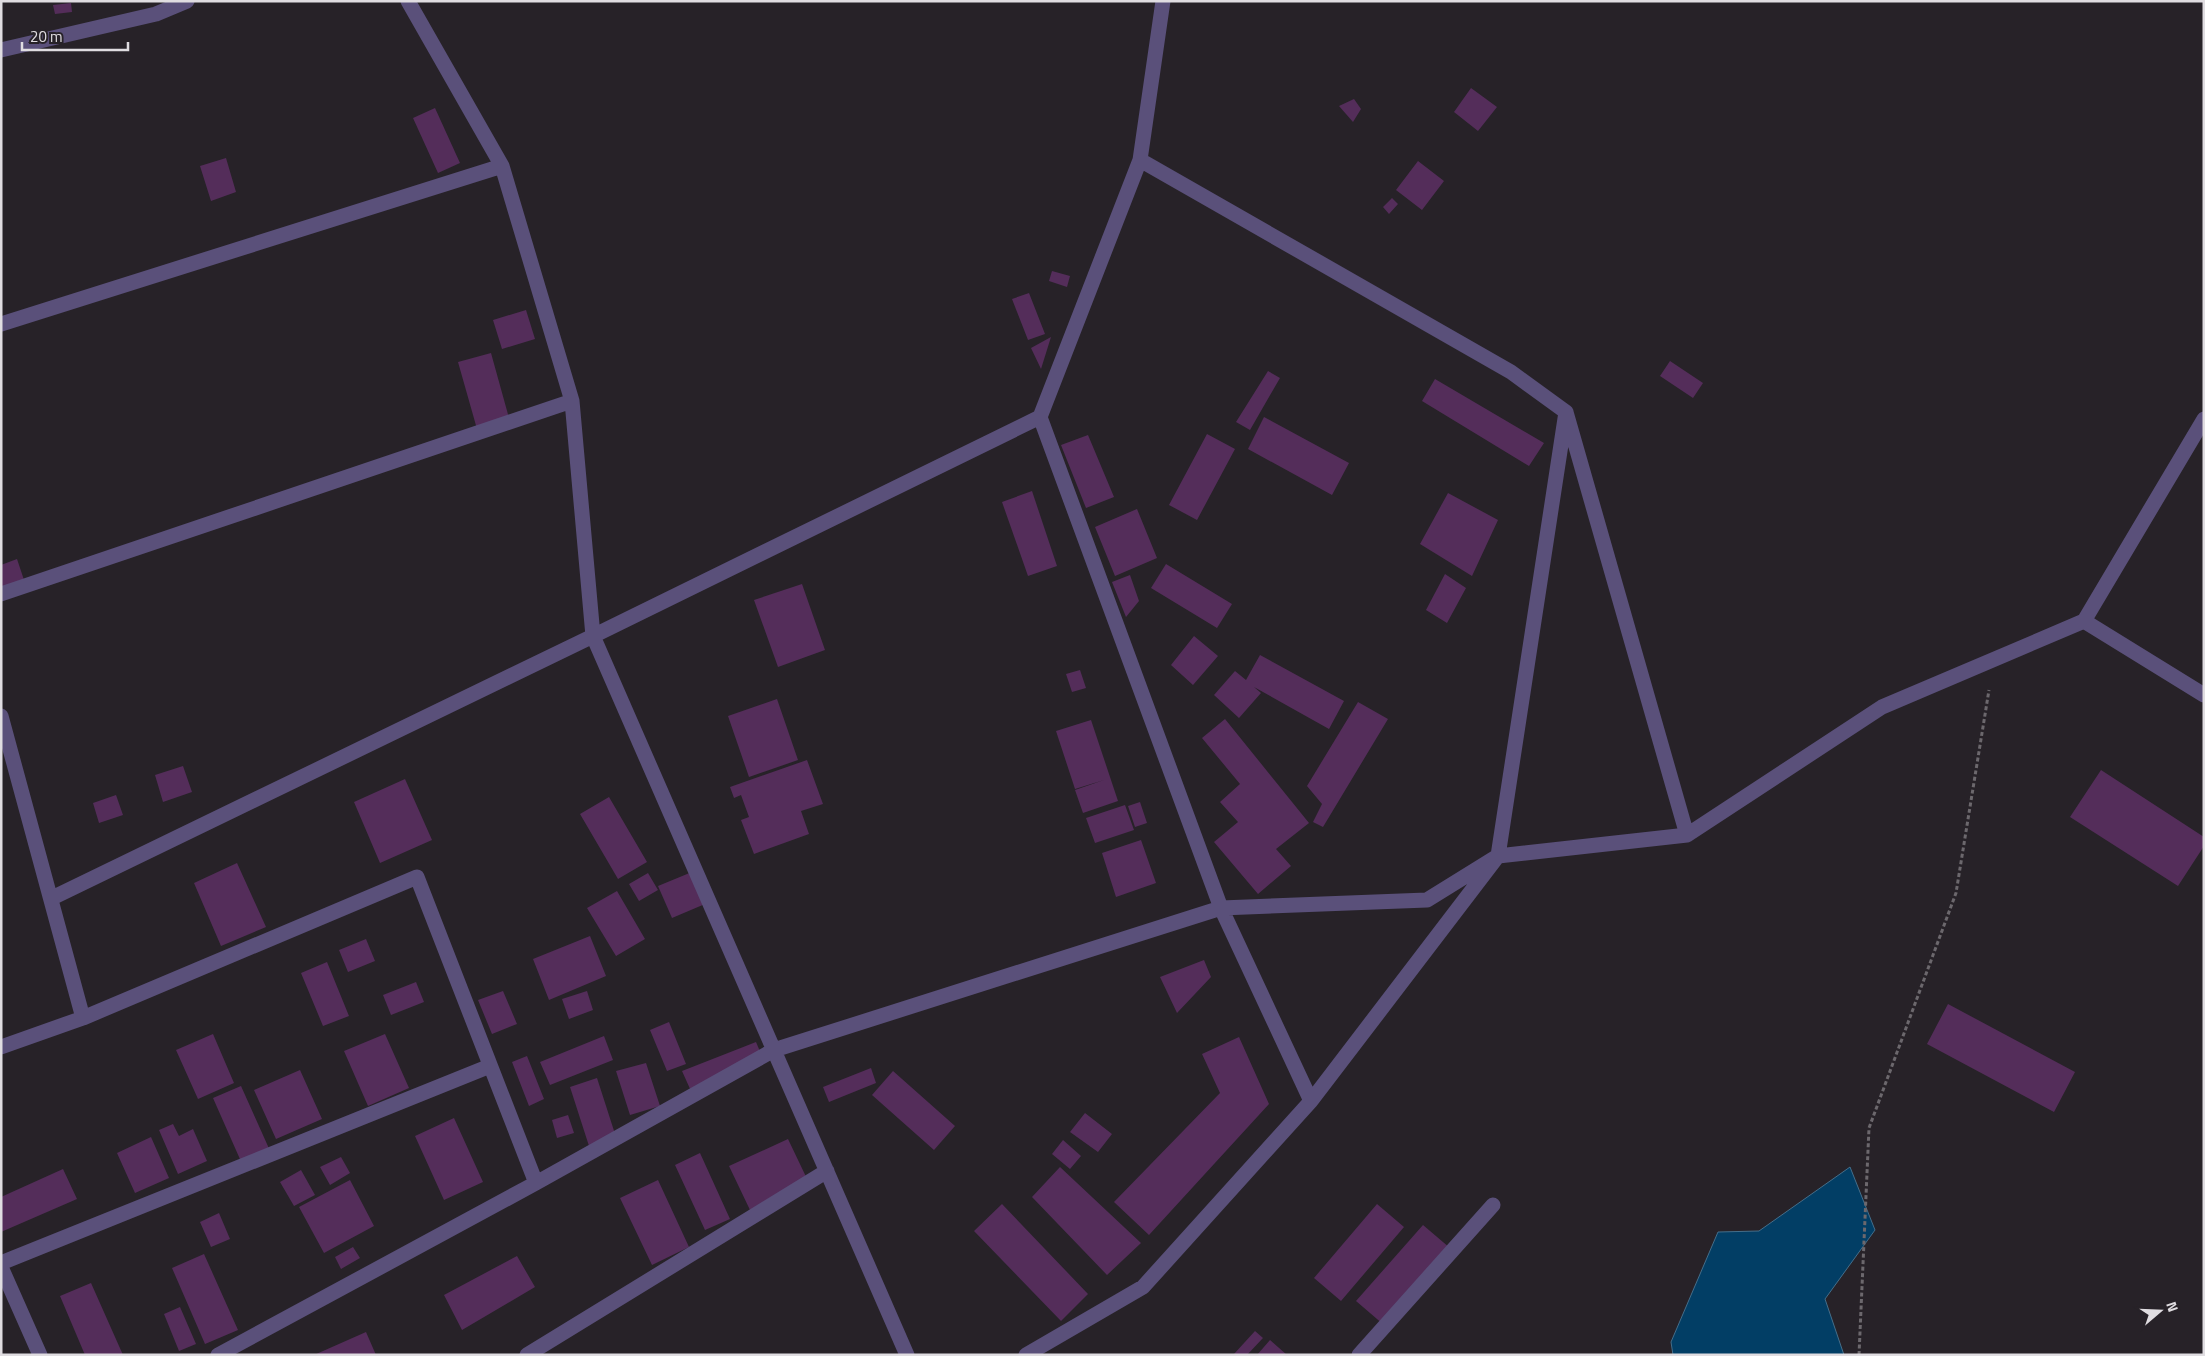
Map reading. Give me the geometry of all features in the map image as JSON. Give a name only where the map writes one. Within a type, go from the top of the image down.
[{"type":"street","points":[[1,50],[153,7],[187,1]]},
{"type":"street","points":[[408,1],[502,166],[572,401],[593,636],[907,1355]]},
{"type":"street","points":[[1163,1],[1140,160],[1040,417],[1221,908],[1311,1101]]},
{"type":"street","points":[[1140,160],[1511,372],[1566,412],[1687,835]]},
{"type":"street","points":[[1,324],[502,166]]},
{"type":"street","points":[[1,594],[572,401]]},
{"type":"street","points":[[1026,1355],[1143,1287],[1311,1101],[1498,856],[1566,412]]},
{"type":"street","points":[[52,898],[1040,417]]},
{"type":"street","points":[[218,1355],[536,1183],[774,1050],[1221,908],[1426,900],[1498,856],[1687,835],[1882,707],[2084,621],[2204,419]]},
{"type":"street","points":[[2084,621],[2204,695]]},
{"type":"street","points":[[1,716],[52,898],[83,1018]]},
{"type":"street","points":[[1,1047],[83,1018],[417,877],[536,1183]]},
{"type":"street","points":[[1,1262],[490,1066]]},
{"type":"street","points":[[527,1355],[827,1171]]},
{"type":"street","points":[[1359,1355],[1493,1204]]},
{"type":"street","points":[[1,1267],[40,1355]]},
{"type":"path","points":[[1859,1355],[1869,1128],[1956,893],[1994,659]]},
{"type":"water","points":[[1850,1167],[1875,1230],[1825,1299],[1844,1355],[1673,1355],[1671,1342],[1718,1232],[1759,1231]]},
{"type":"building","points":[[71,3],[72,12],[55,14],[53,5]]},
{"type":"building","points":[[1471,88],[1497,107],[1478,131],[1454,112]]},
{"type":"building","points":[[1354,99],[1361,109],[1353,122],[1339,106]]},
{"type":"building","points":[[435,108],[460,163],[438,173],[413,118]]},
{"type":"building","points":[[226,158],[236,192],[211,201],[200,166]]},
{"type":"building","points":[[1418,161],[1444,181],[1422,210],[1396,190]]},
{"type":"building","points":[[1392,198],[1398,204],[1389,214],[1383,207]]},
{"type":"building","points":[[1052,271],[1070,276],[1067,287],[1049,281]]},
{"type":"building","points":[[1029,293],[1045,334],[1028,340],[1012,299]]},
{"type":"building","points":[[526,310],[535,339],[502,349],[493,320]]},
{"type":"building","points":[[1051,337],[1041,369],[1031,348]]},
{"type":"building","points":[[491,353],[509,418],[477,429],[458,362]]},
{"type":"building","points":[[1670,361],[1703,383],[1693,398],[1660,376]]},
{"type":"building","points":[[1268,371],[1280,378],[1250,430],[1236,422]]},
{"type":"building","points":[[1435,379],[1544,443],[1529,466],[1422,401]]},
{"type":"building","points":[[1264,417],[1349,463],[1332,495],[1248,449]]},
{"type":"building","points":[[1207,434],[1235,449],[1197,520],[1169,505]]},
{"type":"building","points":[[1088,435],[1114,497],[1086,508],[1061,445]]},
{"type":"building","points":[[1032,491],[1057,566],[1028,576],[1002,502]]},
{"type":"building","points":[[1448,493],[1498,520],[1472,576],[1420,544]]},
{"type":"building","points":[[1137,509],[1157,558],[1115,576],[1095,527]]},
{"type":"building","points":[[17,559],[24,580],[1,588],[1,565]]},
{"type":"building","points":[[1166,564],[1232,604],[1217,628],[1151,588]]},
{"type":"building","points":[[1445,574],[1466,588],[1447,623],[1426,610]]},
{"type":"building","points":[[1130,575],[1139,601],[1126,617],[1112,582]]},
{"type":"building","points":[[802,584],[825,650],[778,667],[754,600]]},
{"type":"building","points":[[1194,636],[1218,656],[1193,685],[1171,665]]},
{"type":"building","points":[[1260,655],[1344,701],[1329,729],[1254,687],[1261,693],[1239,718],[1214,695],[1235,671],[1246,680]]},
{"type":"building","points":[[1080,670],[1086,688],[1072,692],[1066,674]]},
{"type":"building","points":[[777,699],[798,760],[749,777],[728,716]]},
{"type":"building","points":[[1358,702],[1388,719],[1323,827],[1313,822],[1322,804],[1307,786]]},
{"type":"building","points":[[1225,719],[1309,823],[1276,849],[1291,866],[1258,894],[1214,842],[1238,822],[1220,802],[1240,784],[1202,738]]},
{"type":"building","points":[[1091,720],[1118,801],[1083,813],[1075,790],[1104,780],[1075,789],[1056,731]]},
{"type":"building","points":[[807,760],[823,804],[801,811],[809,834],[754,854],[741,820],[749,817],[741,795],[734,798],[730,787]]},
{"type":"building","points":[[183,766],[192,792],[163,802],[155,775]]},
{"type":"building","points":[[2101,770],[2204,837],[2204,846],[2178,886],[2070,817]]},
{"type":"building","points":[[405,779],[432,840],[380,863],[354,802]]},
{"type":"building","points":[[116,795],[123,815],[99,823],[93,803]]},
{"type":"building","points":[[609,797],[647,862],[618,879],[580,814]]},
{"type":"building","points":[[1140,802],[1147,823],[1135,827],[1128,806]]},
{"type":"building","points":[[1125,805],[1134,830],[1095,843],[1086,818]]},
{"type":"building","points":[[1141,840],[1156,883],[1116,897],[1102,853]]},
{"type":"building","points":[[237,863],[266,927],[221,946],[194,883]]},
{"type":"building","points":[[692,872],[705,904],[672,918],[658,886]]},
{"type":"building","points":[[648,873],[658,890],[639,901],[629,884]]},
{"type":"building","points":[[617,891],[645,939],[616,956],[587,908]]},
{"type":"building","points":[[590,936],[606,976],[549,1000],[533,959]]},
{"type":"building","points":[[366,939],[375,961],[348,972],[339,950]]},
{"type":"building","points":[[1204,960],[1211,977],[1177,1013],[1160,977]]},
{"type":"building","points":[[327,962],[349,1016],[323,1026],[301,973]]},
{"type":"building","points":[[416,982],[424,1002],[391,1015],[383,995]]},
{"type":"building","points":[[503,991],[517,1024],[492,1034],[478,1000]]},
{"type":"building","points":[[587,991],[593,1010],[569,1019],[562,999]]},
{"type":"building","points":[[1948,1004],[2075,1072],[2054,1112],[1927,1044]]},
{"type":"building","points":[[669,1022],[686,1064],[667,1071],[650,1030]]},
{"type":"building","points":[[213,1034],[234,1083],[198,1099],[176,1050]]},
{"type":"building","points":[[385,1034],[409,1088],[368,1106],[344,1051]]},
{"type":"building","points":[[604,1036],[613,1060],[550,1085],[540,1062]]},
{"type":"building","points":[[1239,1037],[1269,1104],[1149,1235],[1114,1202],[1220,1093],[1202,1054]]},
{"type":"building","points":[[756,1042],[764,1061],[691,1091],[682,1071]]},
{"type":"building","points":[[527,1056],[544,1099],[529,1106],[512,1062]]},
{"type":"building","points":[[646,1063],[660,1106],[630,1115],[616,1071]]},
{"type":"building","points":[[871,1068],[876,1083],[829,1102],[823,1087]]},
{"type":"building","points":[[300,1070],[322,1119],[276,1139],[254,1090]]},
{"type":"building","points":[[893,1071],[955,1126],[934,1150],[872,1095]]},
{"type":"building","points":[[597,1078],[616,1137],[589,1146],[570,1087]]},
{"type":"building","points":[[241,1086],[271,1153],[243,1166],[213,1098]]},
{"type":"building","points":[[1085,1113],[1112,1134],[1098,1152],[1070,1132]]},
{"type":"building","points":[[568,1115],[574,1133],[557,1138],[552,1120]]},
{"type":"building","points":[[454,1118],[483,1182],[444,1200],[415,1136]]},
{"type":"building","points":[[173,1124],[179,1136],[193,1129],[207,1161],[178,1174],[159,1130]]},
{"type":"building","points":[[151,1137],[169,1178],[135,1193],[117,1153]]},
{"type":"building","points":[[788,1139],[809,1183],[750,1210],[729,1166]]},
{"type":"building","points":[[1063,1140],[1081,1156],[1070,1169],[1052,1154]]},
{"type":"building","points":[[700,1153],[730,1219],[705,1230],[675,1165]]},
{"type":"building","points":[[341,1157],[350,1173],[330,1185],[320,1167]]},
{"type":"building","points":[[1060,1167],[1141,1243],[1107,1275],[1032,1197]]},
{"type":"building","points":[[63,1169],[77,1199],[1,1232],[1,1197]]},
{"type":"building","points":[[301,1170],[315,1195],[294,1206],[280,1182]]},
{"type":"building","points":[[350,1180],[374,1226],[324,1253],[299,1207]]},
{"type":"building","points":[[658,1180],[689,1247],[652,1265],[620,1198]]},
{"type":"building","points":[[1002,1204],[1088,1294],[1061,1321],[974,1231]]},
{"type":"building","points":[[1377,1204],[1404,1227],[1341,1301],[1314,1278]]},
{"type":"building","points":[[219,1213],[230,1239],[211,1247],[200,1222]]},
{"type":"building","points":[[1423,1225],[1450,1248],[1384,1325],[1356,1301]]},
{"type":"building","points":[[353,1247],[360,1258],[341,1269],[335,1257]]},
{"type":"building","points":[[204,1254],[238,1330],[205,1344],[172,1268]]},
{"type":"building","points":[[517,1256],[535,1287],[462,1330],[444,1295]]},
{"type":"building","points":[[91,1283],[123,1355],[85,1355],[60,1296]]},
{"type":"building","points":[[180,1307],[196,1344],[179,1351],[164,1314]]},
{"type":"building","points":[[1255,1331],[1263,1338],[1247,1355],[1235,1355],[1234,1354]]},
{"type":"building","points":[[366,1332],[376,1355],[314,1355]]},
{"type":"building","points":[[1270,1340],[1287,1355],[1257,1355]]}]
